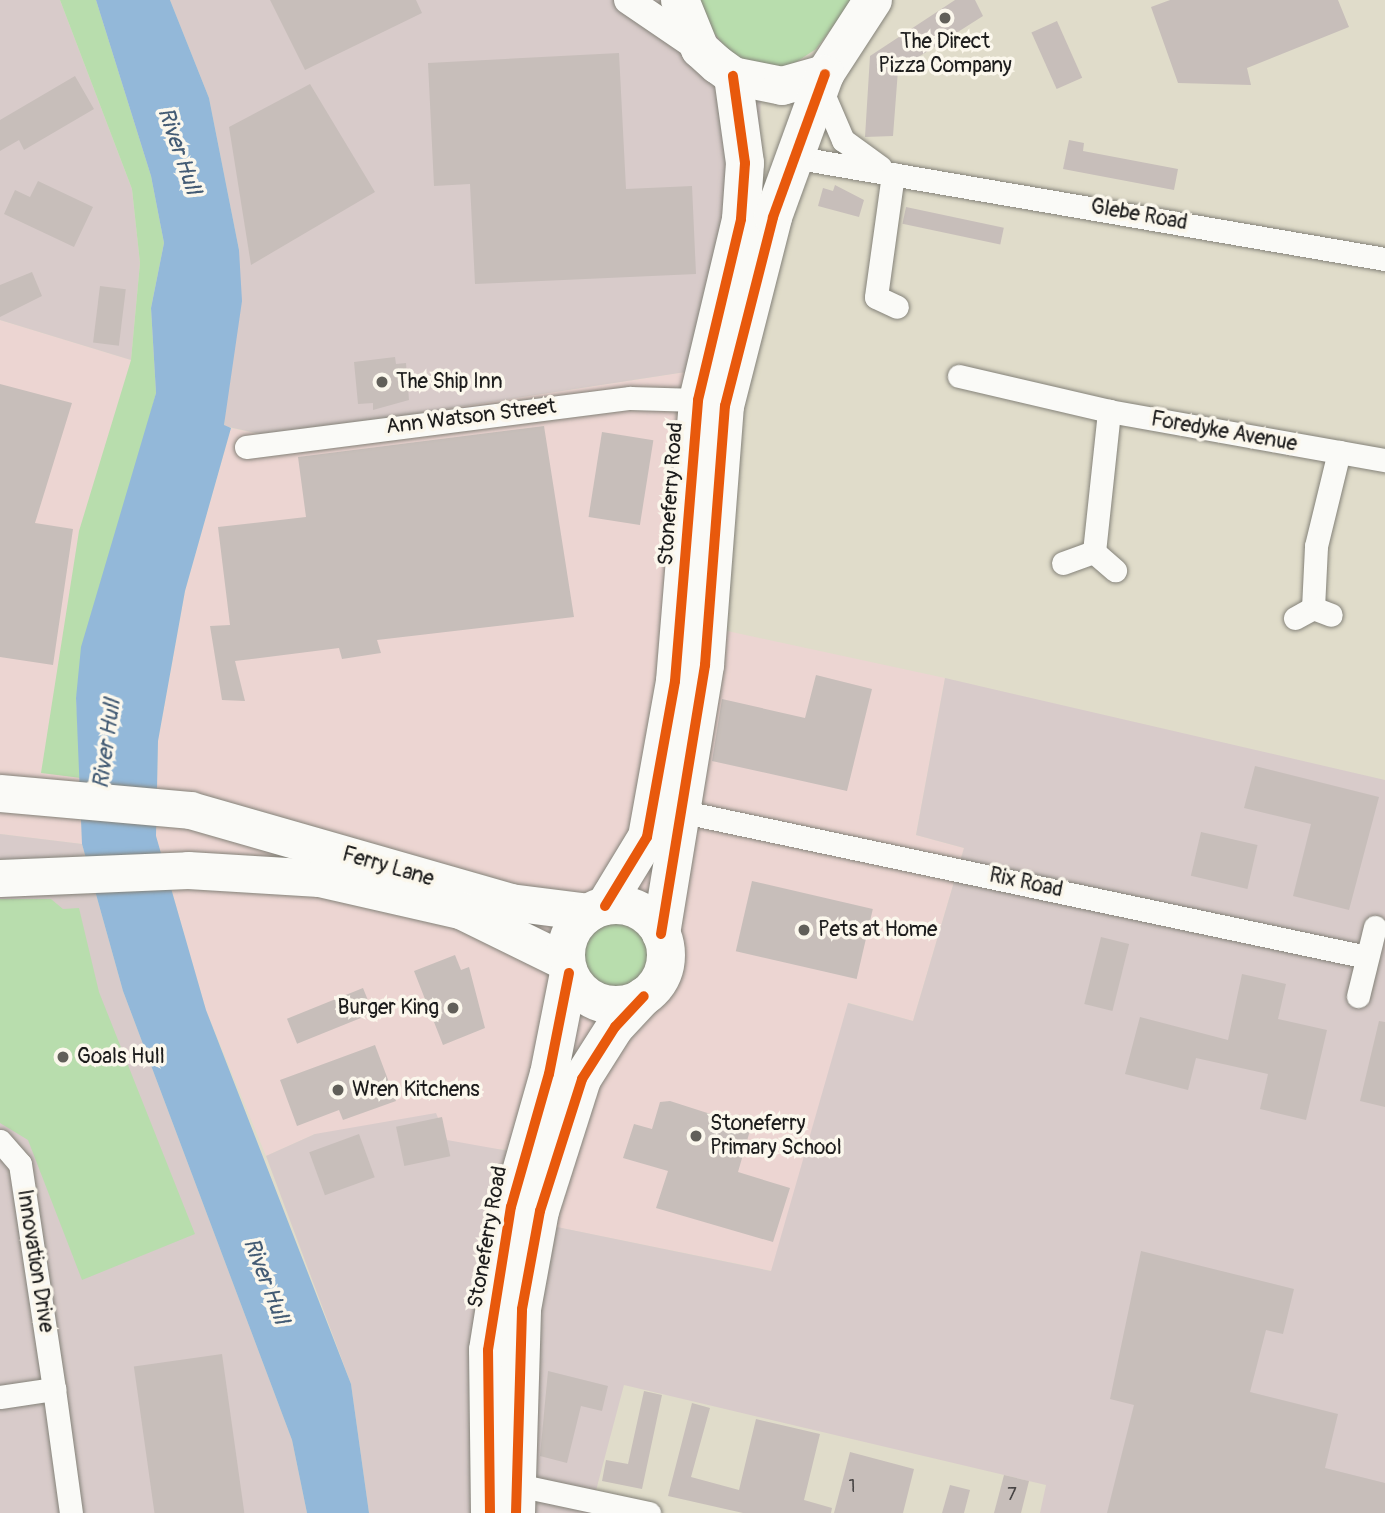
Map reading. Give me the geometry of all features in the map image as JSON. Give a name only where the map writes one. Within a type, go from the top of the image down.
[{"type":"highway","points":[[680,0],[700,50],[733,76],[782,86],[822,80]]},
{"type":"highway","points":[[516,1499],[522,1309],[550,1173],[582,1079],[615,1027],[644,996],[665,964],[661,934],[684,812],[705,665],[725,406],[750,292],[793,157],[822,80],[873,0]]},
{"type":"highway","name":"Stoneferry Road","points":[[597,909],[637,862],[653,807],[675,681],[698,400],[741,219],[745,163],[733,76]]},
{"type":"highway","points":[[644,996],[600,1003],[567,967],[570,934],[597,909],[638,910],[661,934]]},
{"type":"highway","name":"Stoneferry Road","points":[[490,1513],[485,1405],[492,1327],[511,1207],[549,1074],[567,967]]},
{"type":"main road","name":"Ferry Lane","points":[[0,793],[54,793],[190,810],[510,902],[597,909]]},
{"type":"main road","name":"Ferry Lane","points":[[0,878],[50,880],[188,870],[319,878],[417,897],[460,910],[567,967]]},
{"type":"street","points":[[628,0],[700,50]]},
{"type":"street","name":"Glebe Road","points":[[822,80],[843,140],[893,174]]},
{"type":"street","name":"Glebe Road","points":[[793,157],[1385,260]]},
{"type":"street","points":[[893,174],[876,297],[897,307]]},
{"type":"street","name":"Foredyke Avenue","points":[[959,376],[1109,411],[1385,460]]},
{"type":"street","name":"Ann Watson Street","points":[[246,447],[617,400],[698,400]]},
{"type":"street","points":[[1094,552],[1109,411]]},
{"type":"street","points":[[1313,613],[1316,546],[1339,452]]},
{"type":"street","points":[[1063,563],[1094,552]]},
{"type":"street","points":[[1094,552],[1115,570]]},
{"type":"street","name":"Rix Road","points":[[684,812],[1367,957]]},
{"type":"street","points":[[1358,996],[1375,927]]},
{"type":"street","name":"Innovation Drive","points":[[0,1141],[20,1164],[71,1513]]},
{"type":"street","points":[[0,1397],[54,1389]]},
{"type":"street","points":[[516,1499],[649,1513]]},
{"type":"shaded area","points":[[0,0],[60,0],[132,189],[140,263],[131,360],[0,320]]},
{"type":"shaded area","points":[[170,0],[699,0],[762,71],[756,215],[718,367],[269,436],[224,426],[239,250],[209,98]]},
{"type":"shaded area","points":[[0,320],[131,360],[41,772],[81,778],[82,844],[0,834]]},
{"type":"shaded area","points":[[718,367],[695,624],[945,678],[916,835],[964,848],[913,1021],[849,1003],[772,1271],[556,1227],[511,1150],[315,1134],[266,1156],[206,1010],[156,836],[158,741],[185,591],[231,428],[269,436]],"holes":[[[628,919],[646,932],[654,953],[649,975],[577,956],[582,935]]]},
{"type":"shaded area","points":[[945,678],[1385,780],[1385,1513],[1040,1513],[1046,1485],[624,1385],[590,1513],[369,1513],[351,1384],[266,1156],[315,1134],[436,1113],[447,1140],[570,1162],[557,1227],[771,1271],[848,1003],[913,1021],[964,848],[916,835]]},
{"type":"shaded area","points":[[0,834],[82,844],[123,991],[292,1440],[307,1513],[0,1513]]},
{"type":"green space","points":[[60,0],[96,0],[151,176],[164,243],[151,308],[156,393],[76,698],[81,778],[41,773],[79,531],[131,360],[140,263],[132,189]]},
{"type":"green space","points":[[699,0],[853,0],[816,49],[790,66],[762,71],[731,54],[705,22]]},
{"type":"green space","name":"Goals Hull","points":[[0,899],[51,899],[63,909],[79,908],[99,992],[195,1234],[82,1280],[28,1140],[0,1123]]},
{"type":"green space","points":[[616,917],[631,920],[643,928],[651,940],[654,955],[651,970],[643,982],[631,990],[616,993],[601,990],[589,982],[581,970],[578,955],[581,940],[589,928],[601,920]]},
{"type":"water","name":"River Hull","points":[[96,0],[170,0],[209,98],[239,250],[242,301],[224,425],[231,428],[185,591],[158,741],[156,836],[206,1010],[351,1384],[369,1513],[307,1513],[292,1440],[123,991],[82,844],[76,698],[81,647],[156,393],[151,308],[164,243],[151,176]]},
{"type":"building","points":[[270,0],[416,0],[422,13],[305,70]]},
{"type":"building","points":[[955,0],[975,0],[983,16],[898,70],[893,136],[865,137],[870,56]]},
{"type":"building","points":[[1170,0],[1338,0],[1349,27],[1247,68],[1251,85],[1178,83],[1151,7]]},
{"type":"building","points":[[1057,21],[1082,78],[1057,89],[1031,32]]},
{"type":"building","points":[[619,53],[626,189],[692,186],[696,274],[475,284],[470,184],[434,186],[428,63]]},
{"type":"building","points":[[75,76],[94,109],[24,150],[19,140],[0,151],[0,120]]},
{"type":"building","points":[[310,84],[375,192],[251,265],[229,127]]},
{"type":"building","points":[[1069,140],[1084,143],[1083,151],[1178,169],[1174,190],[1063,169]]},
{"type":"building","points":[[38,181],[93,207],[74,247],[4,214],[15,190],[30,197]]},
{"type":"building","points":[[835,185],[864,200],[859,217],[818,206],[823,188],[833,191]]},
{"type":"building","points":[[906,207],[1004,228],[1000,244],[902,224]]},
{"type":"building","points":[[32,272],[42,296],[0,317],[0,285]]},
{"type":"building","points":[[100,286],[126,289],[119,346],[93,343]]},
{"type":"building","name":"The Ship Inn","points":[[395,357],[396,364],[406,363],[409,400],[373,410],[373,403],[358,404],[354,362]]},
{"type":"building","points":[[0,384],[72,403],[35,523],[73,529],[53,665],[0,657]]},
{"type":"building","points":[[544,426],[574,617],[377,640],[381,653],[342,659],[339,648],[235,661],[245,701],[222,700],[210,626],[230,625],[218,527],[306,517],[298,457]]},
{"type":"building","points":[[602,432],[653,440],[640,525],[589,517]]},
{"type":"building","points":[[816,675],[872,689],[847,791],[712,761],[722,699],[805,718]]},
{"type":"building","points":[[1255,766],[1379,797],[1349,910],[1293,896],[1311,824],[1244,808]]},
{"type":"building","points":[[1201,832],[1258,845],[1247,889],[1191,876]]},
{"type":"building","name":"Pets at Home","points":[[752,881],[873,909],[857,979],[736,951]]},
{"type":"building","points":[[1101,937],[1129,944],[1112,1011],[1084,1004]]},
{"type":"building","name":"Burger King","points":[[455,955],[461,970],[469,967],[485,1028],[443,1045],[414,971]]},
{"type":"building","points":[[1242,974],[1286,984],[1278,1019],[1327,1030],[1306,1120],[1260,1109],[1268,1074],[1196,1058],[1188,1090],[1125,1074],[1140,1017],[1228,1040]]},
{"type":"building","points":[[363,988],[373,1013],[297,1044],[287,1019]]},
{"type":"building","points":[[1379,1021],[1385,1022],[1385,1107],[1360,1101]]},
{"type":"building","name":"Wren Kitchens","points":[[375,1045],[396,1101],[343,1120],[339,1110],[297,1126],[280,1080]]},
{"type":"building","points":[[670,1101],[751,1127],[738,1172],[790,1188],[773,1242],[656,1208],[668,1171],[623,1158],[634,1124],[652,1129],[660,1102]]},
{"type":"building","points":[[442,1117],[450,1156],[404,1166],[396,1127]]},
{"type":"building","points":[[359,1134],[375,1177],[325,1195],[309,1152]]},
{"type":"building","points":[[1141,1251],[1294,1289],[1283,1334],[1266,1330],[1250,1392],[1338,1414],[1325,1468],[1385,1483],[1385,1513],[1107,1513],[1134,1405],[1110,1399]]},
{"type":"building","points":[[222,1354],[244,1513],[154,1513],[134,1366]]},
{"type":"building","points":[[548,1371],[608,1386],[602,1411],[581,1406],[567,1463],[540,1456]]},
{"type":"building","points":[[644,1391],[662,1395],[642,1489],[602,1481],[606,1460],[628,1464]]},
{"type":"building","points":[[692,1403],[710,1408],[691,1477],[739,1490],[756,1419],[820,1434],[804,1500],[832,1508],[831,1513],[743,1513],[668,1496]]},
{"type":"building","points":[[850,1452],[914,1469],[903,1513],[834,1513]]},
{"type":"building","points":[[1004,1475],[1029,1481],[1021,1513],[994,1513]]},
{"type":"building","points":[[950,1485],[970,1490],[964,1513],[942,1513]]},
{"type":"cycle path","points":[[661,934],[705,665],[725,406],[773,217],[825,74]]},
{"type":"cycle path","points":[[605,906],[647,837],[675,681],[698,400],[741,219],[745,163],[733,76]]},
{"type":"cycle path","points":[[490,1513],[488,1350],[511,1207],[549,1074],[569,973]]},
{"type":"cycle path","points":[[516,1513],[522,1309],[540,1211],[582,1079],[615,1027],[644,996]]},
{"type":"place","name":"The Direct Pizza Company","points":[[945,18]]},
{"type":"place","name":"The Ship Inn","points":[[382,382]]},
{"type":"place","name":"Pets at Home","points":[[804,930]]},
{"type":"place","name":"Burger King","points":[[453,1008]]},
{"type":"place","name":"Goals Hull","points":[[63,1057]]},
{"type":"place","name":"Wren Kitchens","points":[[338,1090]]},
{"type":"place","name":"Stoneferry Primary School","points":[[696,1136]]}]
